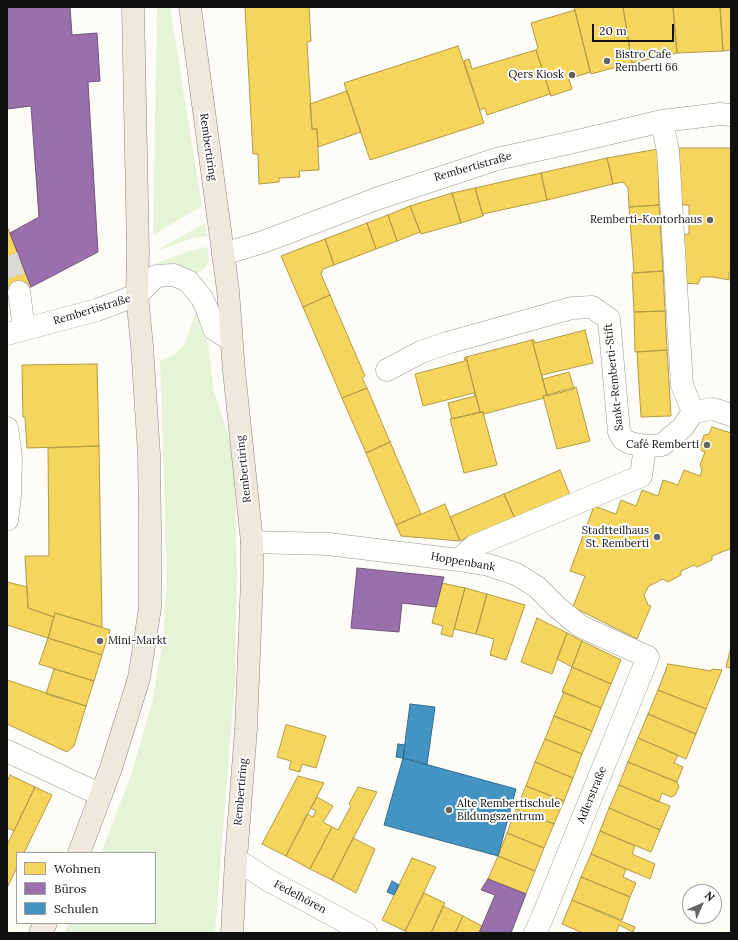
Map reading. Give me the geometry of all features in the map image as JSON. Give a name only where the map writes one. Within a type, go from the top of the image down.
[{"type":"main road","points":[[78,852],[111,768],[140,678],[150,608],[149,454],[137,295],[138,250],[133,7]]},
{"type":"main road","name":"Rembertiring","points":[[190,7],[228,290],[231,340],[252,542],[246,730],[232,933]]},
{"type":"main road","points":[[40,933],[45,924]]},
{"type":"street","name":"Rembertistraße","points":[[223,254],[263,242],[325,217],[410,187],[497,159],[569,144],[662,121],[720,114],[731,115]]},
{"type":"street","points":[[662,121],[668,151],[682,385],[694,412],[713,409],[731,415]]},
{"type":"street","name":"Rembertistraße","points":[[16,332],[97,310],[137,295],[156,276],[174,275],[188,281],[204,303],[214,329],[231,340]]},
{"type":"street","points":[[16,332],[19,292]]},
{"type":"street","name":"Sankt-Remberti-Stift","points":[[387,370],[421,352],[447,343],[572,308],[592,307],[609,319],[618,432],[623,440],[645,446],[662,445],[683,427],[694,412]]},
{"type":"street","points":[[7,428],[11,457],[10,496],[7,520]]},
{"type":"street","points":[[459,560],[474,546],[641,476],[645,446]]},
{"type":"street","name":"Hoppenbank","points":[[252,542],[328,544],[489,565],[516,574],[537,587],[558,608],[580,626],[648,657]]},
{"type":"street","name":"Adlerstraße","points":[[535,933],[648,657]]},
{"type":"street","points":[[7,751],[101,795]]},
{"type":"street","name":"Fedelhören","points":[[236,859],[268,880],[366,933]]},
{"type":"green space","points":[[157,7],[170,7],[202,206],[153,235]]},
{"type":"green space","points":[[205,223],[207,236],[193,238],[154,252]]},
{"type":"green space","points":[[208,247],[209,262],[204,269],[197,273],[170,264],[154,264],[192,250]]},
{"type":"green space","points":[[198,306],[205,323],[214,391],[231,444],[235,474],[237,575],[235,680],[215,933],[64,933],[68,924],[156,924],[156,852],[101,852],[131,775],[152,703],[163,641],[167,579],[160,361],[175,354],[184,345]]},
{"type":"building: Wohnen","points":[[245,7],[309,7],[311,41],[307,42],[312,129],[317,129],[319,170],[299,171],[300,177],[279,178],[279,182],[259,184],[258,154],[253,154]]},
{"type":"building: Wohnen","points":[[574,7],[623,7],[632,63],[591,74]]},
{"type":"building: Wohnen","points":[[623,7],[673,7],[677,53],[632,63]]},
{"type":"building: Wohnen","points":[[673,7],[720,7],[723,51],[677,53]]},
{"type":"building: Wohnen","points":[[720,7],[731,7],[731,50],[723,51]]},
{"type":"building: Wohnen","points":[[575,10],[590,72],[569,79],[572,89],[551,96],[536,50],[538,48],[531,23]]},
{"type":"building: Wohnen","points":[[458,46],[484,123],[370,160],[344,83]]},
{"type":"building: Wohnen","points":[[536,50],[550,94],[487,115],[485,108],[480,110],[464,61],[469,59],[472,69]]},
{"type":"building: Wohnen","points":[[347,91],[361,132],[318,147],[317,129],[312,129],[310,104]]},
{"type":"building: Wohnen","name":"Remberti-Kontorhaus","points":[[675,148],[731,148],[731,272],[729,272],[729,280],[713,277],[701,277],[698,284],[682,283],[679,235],[689,234],[689,205],[678,205]]},
{"type":"building: Wohnen","points":[[658,149],[659,205],[629,207],[628,188],[623,182],[613,184],[607,158]]},
{"type":"building: Wohnen","points":[[607,158],[613,184],[547,200],[541,173]]},
{"type":"building: Wohnen","points":[[541,173],[547,200],[483,214],[483,216],[475,188]]},
{"type":"building: Wohnen","points":[[475,188],[483,216],[461,223],[452,193]]},
{"type":"building: Wohnen","points":[[452,193],[461,223],[421,234],[410,206]]},
{"type":"building: Wohnen","points":[[659,205],[663,271],[634,273],[629,207]]},
{"type":"building: Wohnen","points":[[410,206],[420,232],[397,241],[388,215]]},
{"type":"building: Wohnen","points":[[388,215],[397,241],[376,249],[367,223]]},
{"type":"building: Wohnen","points":[[367,223],[376,249],[334,265],[325,239]]},
{"type":"building: Wohnen","points":[[8,229],[31,287],[7,296],[7,230]]},
{"type":"building: Wohnen","points":[[325,239],[334,265],[323,269],[321,274],[330,295],[303,307],[281,256]]},
{"type":"building: Wohnen","points":[[663,271],[665,311],[634,312],[632,273]]},
{"type":"building: Wohnen","points":[[330,295],[365,376],[362,378],[367,388],[342,398],[303,307]]},
{"type":"building: Wohnen","points":[[665,311],[667,350],[635,352],[634,312]]},
{"type":"building: Wohnen","points":[[585,330],[593,363],[542,375],[543,379],[569,372],[574,389],[547,396],[532,340],[534,340],[535,343]]},
{"type":"building: Wohnen","points":[[532,340],[547,395],[543,396],[544,398],[484,414],[483,412],[480,412],[466,357]]},
{"type":"building: Wohnen","points":[[667,350],[671,416],[641,417],[637,352]]},
{"type":"building: Wohnen","points":[[466,357],[480,412],[452,419],[448,403],[475,396],[474,393],[423,406],[415,374],[465,361],[464,358]]},
{"type":"building: Wohnen","points":[[97,364],[99,446],[27,448],[25,417],[23,417],[22,365]]},
{"type":"building: Wohnen","points":[[576,387],[590,441],[557,449],[543,396]]},
{"type":"building: Wohnen","points":[[367,388],[390,442],[366,453],[342,398]]},
{"type":"building: Wohnen","points":[[483,412],[497,465],[464,473],[450,419]]},
{"type":"building: Wohnen","name":"Stadtteilhaus St. Remberti","points":[[712,427],[731,433],[731,550],[729,549],[712,556],[712,560],[697,567],[694,565],[681,571],[681,575],[668,582],[663,579],[649,586],[644,595],[648,605],[651,606],[637,639],[573,607],[585,576],[570,571],[594,506],[616,514],[621,500],[636,506],[642,490],[658,496],[663,480],[678,485],[684,470],[700,476],[702,470],[700,465],[705,452],[700,448],[704,435],[709,434]]},
{"type":"building: Wohnen","points":[[390,442],[421,514],[396,525],[366,453]]},
{"type":"building: Wohnen","points":[[99,446],[102,627],[55,613],[54,617],[28,608],[25,556],[49,556],[48,448]]},
{"type":"building: Wohnen","points":[[560,470],[570,495],[515,519],[504,494]]},
{"type":"building: Wohnen","points":[[504,494],[515,519],[460,541],[450,517]]},
{"type":"building: Wohnen","points":[[445,504],[460,541],[401,536],[396,525]]},
{"type":"building: Wohnen","points":[[7,582],[27,587],[28,608],[54,617],[48,638],[7,625]]},
{"type":"building: Wohnen","points":[[442,583],[465,588],[452,637],[441,634],[443,626],[432,623]]},
{"type":"building: Wohnen","points":[[465,588],[487,594],[476,634],[454,629]]},
{"type":"building: Wohnen","points":[[487,594],[525,605],[506,660],[490,655],[494,639],[476,634]]},
{"type":"building: Wohnen","points":[[55,613],[110,630],[102,655],[48,638]]},
{"type":"building: Wohnen","points":[[537,618],[567,633],[552,674],[521,662]]},
{"type":"building: Wohnen","points":[[567,633],[582,641],[572,667],[557,659]]},
{"type":"building: Wohnen","points":[[48,638],[102,655],[94,681],[39,664]]},
{"type":"building: Wohnen","points":[[582,641],[621,660],[611,684],[572,667]]},
{"type":"building: Wohnen","points":[[731,647],[731,668],[726,667]]},
{"type":"building: Wohnen","points":[[668,664],[711,671],[712,669],[722,670],[706,709],[658,690]]},
{"type":"building: Wohnen","points":[[572,667],[611,684],[601,708],[562,692]]},
{"type":"building: Wohnen","points":[[54,669],[94,681],[86,706],[46,694]]},
{"type":"building: Wohnen","points":[[7,680],[86,706],[74,746],[67,752],[7,724]]},
{"type":"building: Wohnen","points":[[658,690],[706,709],[696,734],[648,714]]},
{"type":"building: Wohnen","points":[[564,692],[601,708],[592,731],[554,716]]},
{"type":"building: Wohnen","points":[[648,714],[696,734],[686,759],[638,738]]},
{"type":"building: Wohnen","points":[[554,716],[592,731],[582,754],[545,739]]},
{"type":"building: Wohnen","points":[[286,725],[326,736],[316,768],[302,764],[300,772],[289,769],[291,761],[277,757]]},
{"type":"building: Wohnen","points":[[638,738],[678,755],[674,763],[683,767],[677,782],[628,762]]},
{"type":"building: Wohnen","points":[[545,739],[582,754],[573,778],[535,762]]},
{"type":"building: Wohnen","points":[[535,762],[573,778],[564,801],[526,786]]},
{"type":"building: Wohnen","points":[[628,762],[677,782],[679,787],[675,795],[671,797],[662,793],[659,802],[619,785]]},
{"type":"building: Wohnen","points":[[10,775],[35,787],[14,831],[7,828],[7,782]]},
{"type":"building: Wohnen","points":[[298,776],[324,783],[286,856],[262,844]]},
{"type":"building: Wohnen","points":[[619,785],[670,806],[660,830],[609,808]]},
{"type":"building: Wohnen","points":[[526,786],[564,801],[554,824],[516,809]]},
{"type":"building: Wohnen","points":[[35,787],[52,795],[24,852],[16,852],[16,869],[7,888],[7,845]]},
{"type":"building: Wohnen","points":[[358,787],[377,792],[332,880],[310,869],[332,827],[338,830],[351,806],[349,804]]},
{"type":"building: Wohnen","points":[[317,797],[333,806],[323,822],[332,827],[310,869],[286,856],[307,814],[313,817],[316,811],[311,808]]},
{"type":"building: Wohnen","points":[[609,808],[660,830],[651,852],[600,831]]},
{"type":"building: Wohnen","points":[[516,809],[554,824],[544,848],[507,833]]},
{"type":"building: Wohnen","points":[[600,831],[635,846],[632,854],[655,864],[650,879],[591,854]]},
{"type":"building: Wohnen","points":[[507,833],[544,848],[535,871],[498,856]]},
{"type":"building: Wohnen","points":[[353,838],[375,849],[356,893],[332,880]]},
{"type":"building: Wohnen","points":[[591,854],[626,869],[623,877],[636,883],[630,897],[581,877]]},
{"type":"building: Wohnen","points":[[498,856],[535,871],[526,894],[488,879]]},
{"type":"building: Wohnen","points":[[412,858],[436,867],[405,931],[382,920]]},
{"type":"building: Wohnen","points":[[581,877],[630,897],[622,920],[572,900]]},
{"type":"building: Wohnen","points":[[424,893],[445,903],[431,933],[409,933],[405,931]]},
{"type":"building: Wohnen","points":[[572,900],[635,927],[633,932],[619,925],[616,933],[583,933],[562,924]]},
{"type":"building: Wohnen","points":[[443,906],[463,916],[455,933],[431,933]]},
{"type":"building: Wohnen","points":[[463,916],[482,926],[479,933],[455,933]]},
{"type":"building: Büros","points":[[7,7],[70,7],[72,35],[97,33],[100,81],[88,82],[98,252],[31,287],[10,233],[39,217],[31,106],[7,109]]},
{"type":"building: Büros","points":[[357,568],[444,577],[436,607],[402,603],[399,632],[351,628]]},
{"type":"building: Büros","points":[[488,879],[526,894],[511,933],[479,933],[495,895],[481,890]]},
{"type":"building: Schulen","points":[[410,704],[435,707],[427,765],[403,758]]},
{"type":"building: Schulen","points":[[398,744],[405,745],[403,758],[396,757]]},
{"type":"building: Schulen","points":[[403,758],[516,789],[498,856],[384,825]]},
{"type":"building: Schulen","points":[[392,881],[399,885],[394,895],[387,892]]},
{"type":"tunnel","points":[[7,256],[19,292]]},
{"type":"place","name":"Bistro Cafe Remberti 66","points":[[607,61]]},
{"type":"place","name":"Qers Kiosk","points":[[572,75]]},
{"type":"place","name":"Remberti-Kontorhaus","points":[[710,220]]},
{"type":"place","name":"Café Remberti","points":[[707,445]]},
{"type":"place","name":"Stadtteilhaus St. Remberti","points":[[657,537]]},
{"type":"place","name":"Mini-Markt","points":[[100,641]]},
{"type":"place","name":"Alte Rembertischule Bildungszentrum","points":[[449,810]]}]
